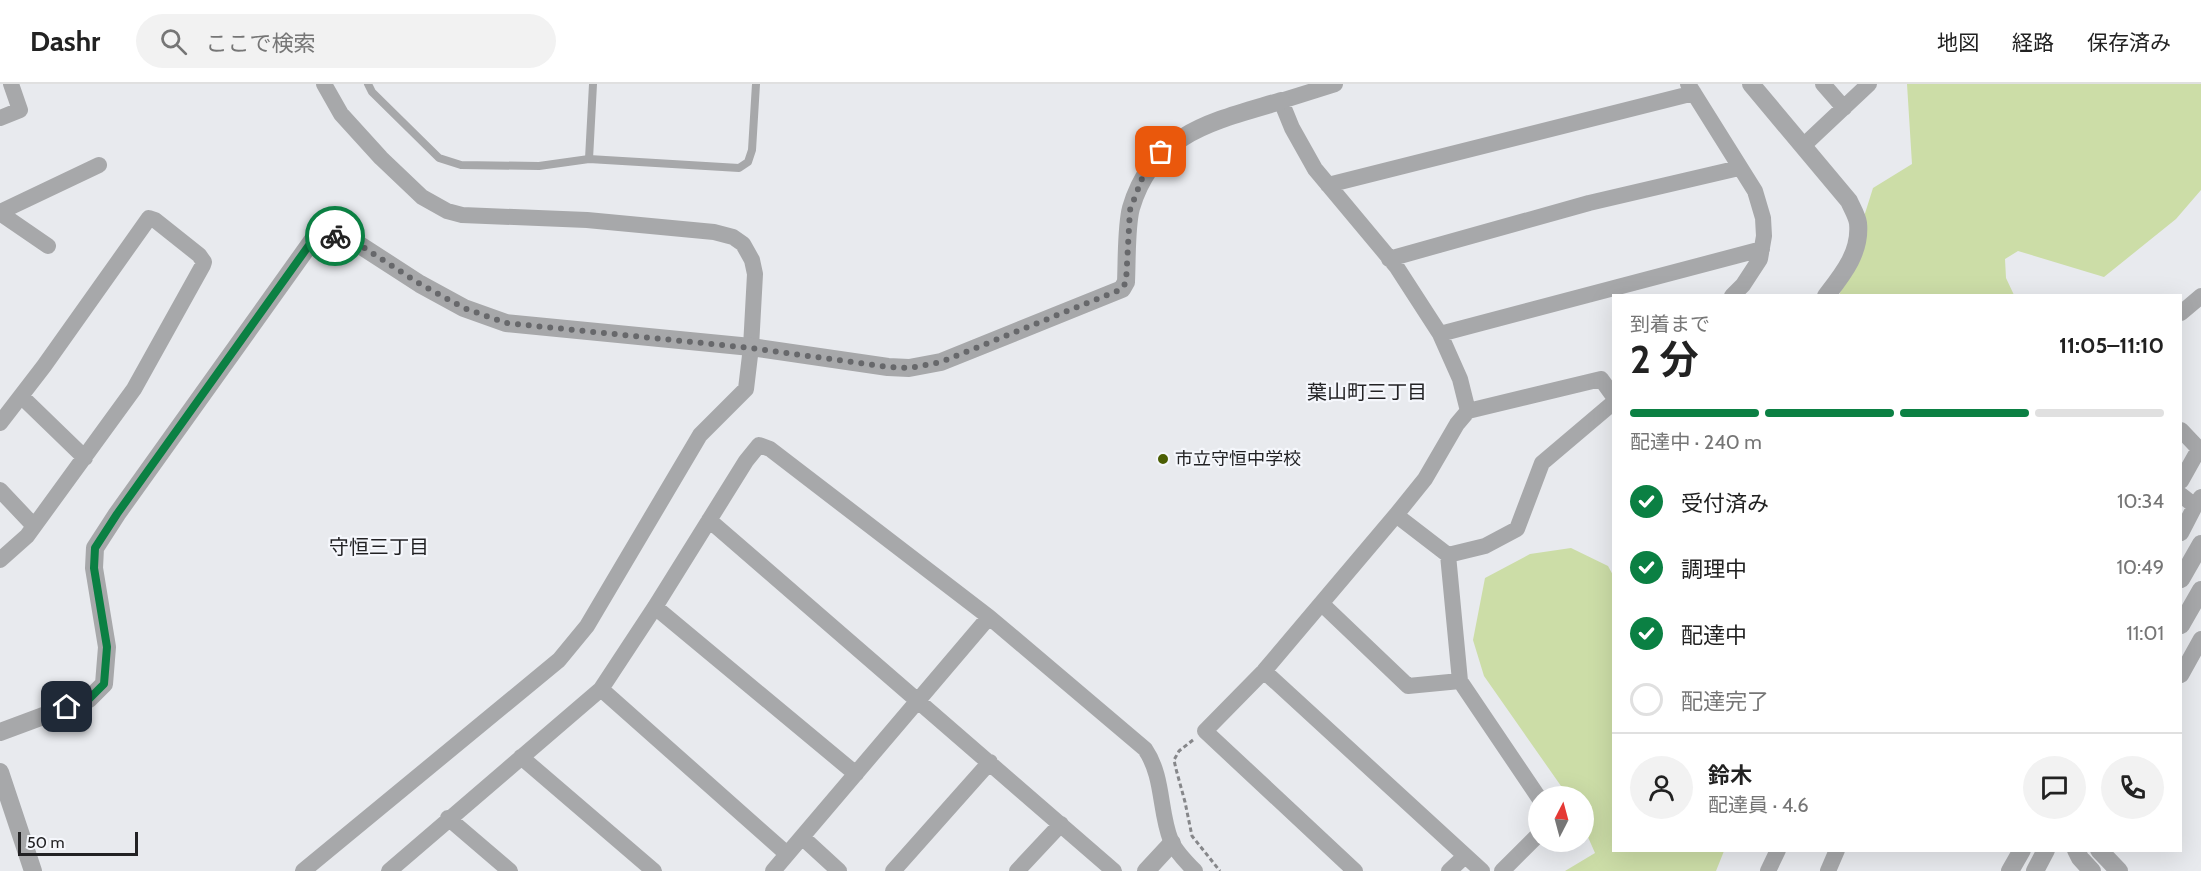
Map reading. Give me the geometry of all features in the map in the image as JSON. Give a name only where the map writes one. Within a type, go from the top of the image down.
[{"type":"street","points":[[0,118],[20,110],[11,84]]},
{"type":"street","points":[[303,871],[559,660],[587,626],[700,435],[746,389],[755,274],[752,260],[743,244],[733,237],[714,232],[587,220],[462,215],[447,211],[422,197],[381,158],[341,114],[324,84]]},
{"type":"street","points":[[0,732],[89,699],[104,684],[107,647],[94,568],[95,548],[312,241],[323,235],[352,240],[420,284],[464,308],[506,323],[751,348],[909,368],[941,362],[1122,289],[1126,282],[1130,210],[1143,176],[1161,152],[1194,130],[1218,120],[1281,101],[1318,86],[1335,84]]},
{"type":"street","points":[[1751,84],[1849,201],[1858,222],[1857,246],[1847,268],[1828,294]]},
{"type":"street","points":[[1823,84],[1844,108]]},
{"type":"street","points":[[1803,146],[1869,84]]},
{"type":"street","points":[[1328,185],[1691,89],[1759,199],[1764,236],[1760,259],[1734,294]]},
{"type":"street","points":[[1281,101],[1307,158],[1389,259],[1440,334],[1460,379],[1468,411]]},
{"type":"street","points":[[48,246],[0,213],[99,165]]},
{"type":"street","points":[[1389,259],[1589,203],[1739,168]]},
{"type":"street","points":[[0,423],[149,218],[155,220],[199,255],[204,262],[203,265],[140,379],[86,458],[27,536],[0,561]]},
{"type":"street","points":[[1440,334],[1762,249]]},
{"type":"street","points":[[2182,312],[2201,296]]},
{"type":"street","points":[[1355,871],[1205,731],[1264,671],[1396,515],[1425,479],[1457,424],[1468,411],[1601,380],[1612,394]]},
{"type":"street","points":[[21,396],[86,458]]},
{"type":"street","points":[[1448,555],[1485,546],[1516,529],[1542,463],[1612,404]]},
{"type":"street","points":[[2182,431],[2199,449],[2182,479]]},
{"type":"street","points":[[389,871],[601,689],[759,445],[764,446],[856,513],[989,617],[1145,749],[1156,770],[1172,843],[1195,871]]},
{"type":"street","points":[[0,490],[34,526]]},
{"type":"street","points":[[2182,495],[2198,501],[2182,531]]},
{"type":"street","points":[[1396,515],[1448,555],[1460,681],[1531,786]]},
{"type":"street","points":[[709,520],[1114,871]]},
{"type":"street","points":[[2182,577],[2201,544]]},
{"type":"street","points":[[2182,623],[2201,590]]},
{"type":"street","points":[[1322,603],[1408,686],[1460,681]]},
{"type":"street","points":[[654,607],[856,774]]},
{"type":"street","points":[[772,871],[989,617]]},
{"type":"street","points":[[2182,673],[2201,639]]},
{"type":"street","points":[[1264,671],[1482,871]]},
{"type":"street","points":[[601,689],[787,854]]},
{"type":"street","points":[[521,756],[654,871]]},
{"type":"street","points":[[893,871],[990,762]]},
{"type":"street","points":[[0,772],[28,869]]},
{"type":"street","points":[[448,818],[510,871]]},
{"type":"street","points":[[1017,871],[1060,824]]},
{"type":"street","points":[[802,837],[839,871]]},
{"type":"street","points":[[1146,871],[1172,843]]},
{"type":"street","points":[[1502,871],[1528,845]]},
{"type":"street","points":[[1768,871],[1777,852]]},
{"type":"street","points":[[1828,871],[1836,852]]},
{"type":"street","points":[[2010,871],[2021,852]]},
{"type":"street","points":[[2035,871],[2045,852]]},
{"type":"street","points":[[2077,852],[2092,871]]},
{"type":"street","points":[[2101,852],[2119,871]]},
{"type":"street","points":[[1449,871],[1465,856]]},
{"type":"lane","points":[[368,84],[372,92],[439,158],[461,165],[539,166],[589,159],[739,168],[748,162],[752,150],[756,84]]},
{"type":"lane","points":[[589,159],[593,84]]},
{"type":"path","points":[[1205,731],[1179,751],[1174,760],[1192,836],[1220,871]]},
{"type":"green space","points":[[1907,84],[2201,84],[2201,190],[2176,219],[2104,277],[2018,251],[2005,259],[2006,278],[2014,294],[1840,294],[1873,188],[1912,164]]},
{"type":"green space","points":[[1571,548],[1608,566],[1612,573],[1612,852],[1724,852],[1716,871],[1565,871],[1595,853],[1594,786],[1561,786],[1484,676],[1473,640],[1485,578],[1530,554]]},
{"type":"way so far","points":[[335,236],[352,240],[420,284],[464,308],[506,323],[751,348],[909,368],[941,362],[1122,289],[1126,282],[1130,210],[1143,176],[1161,152]]},
{"type":"place","name":"市立守恒中学校","points":[[1163,459]]},
{"type":"district","name":"葉山町三丁目","points":[[1367,392]]},
{"type":"district","name":"守恒三丁目","points":[[379,547]]},
{"type":"route","points":[[67,707],[89,699],[104,684],[107,647],[94,568],[95,548],[312,241],[323,235],[335,236]]}]
